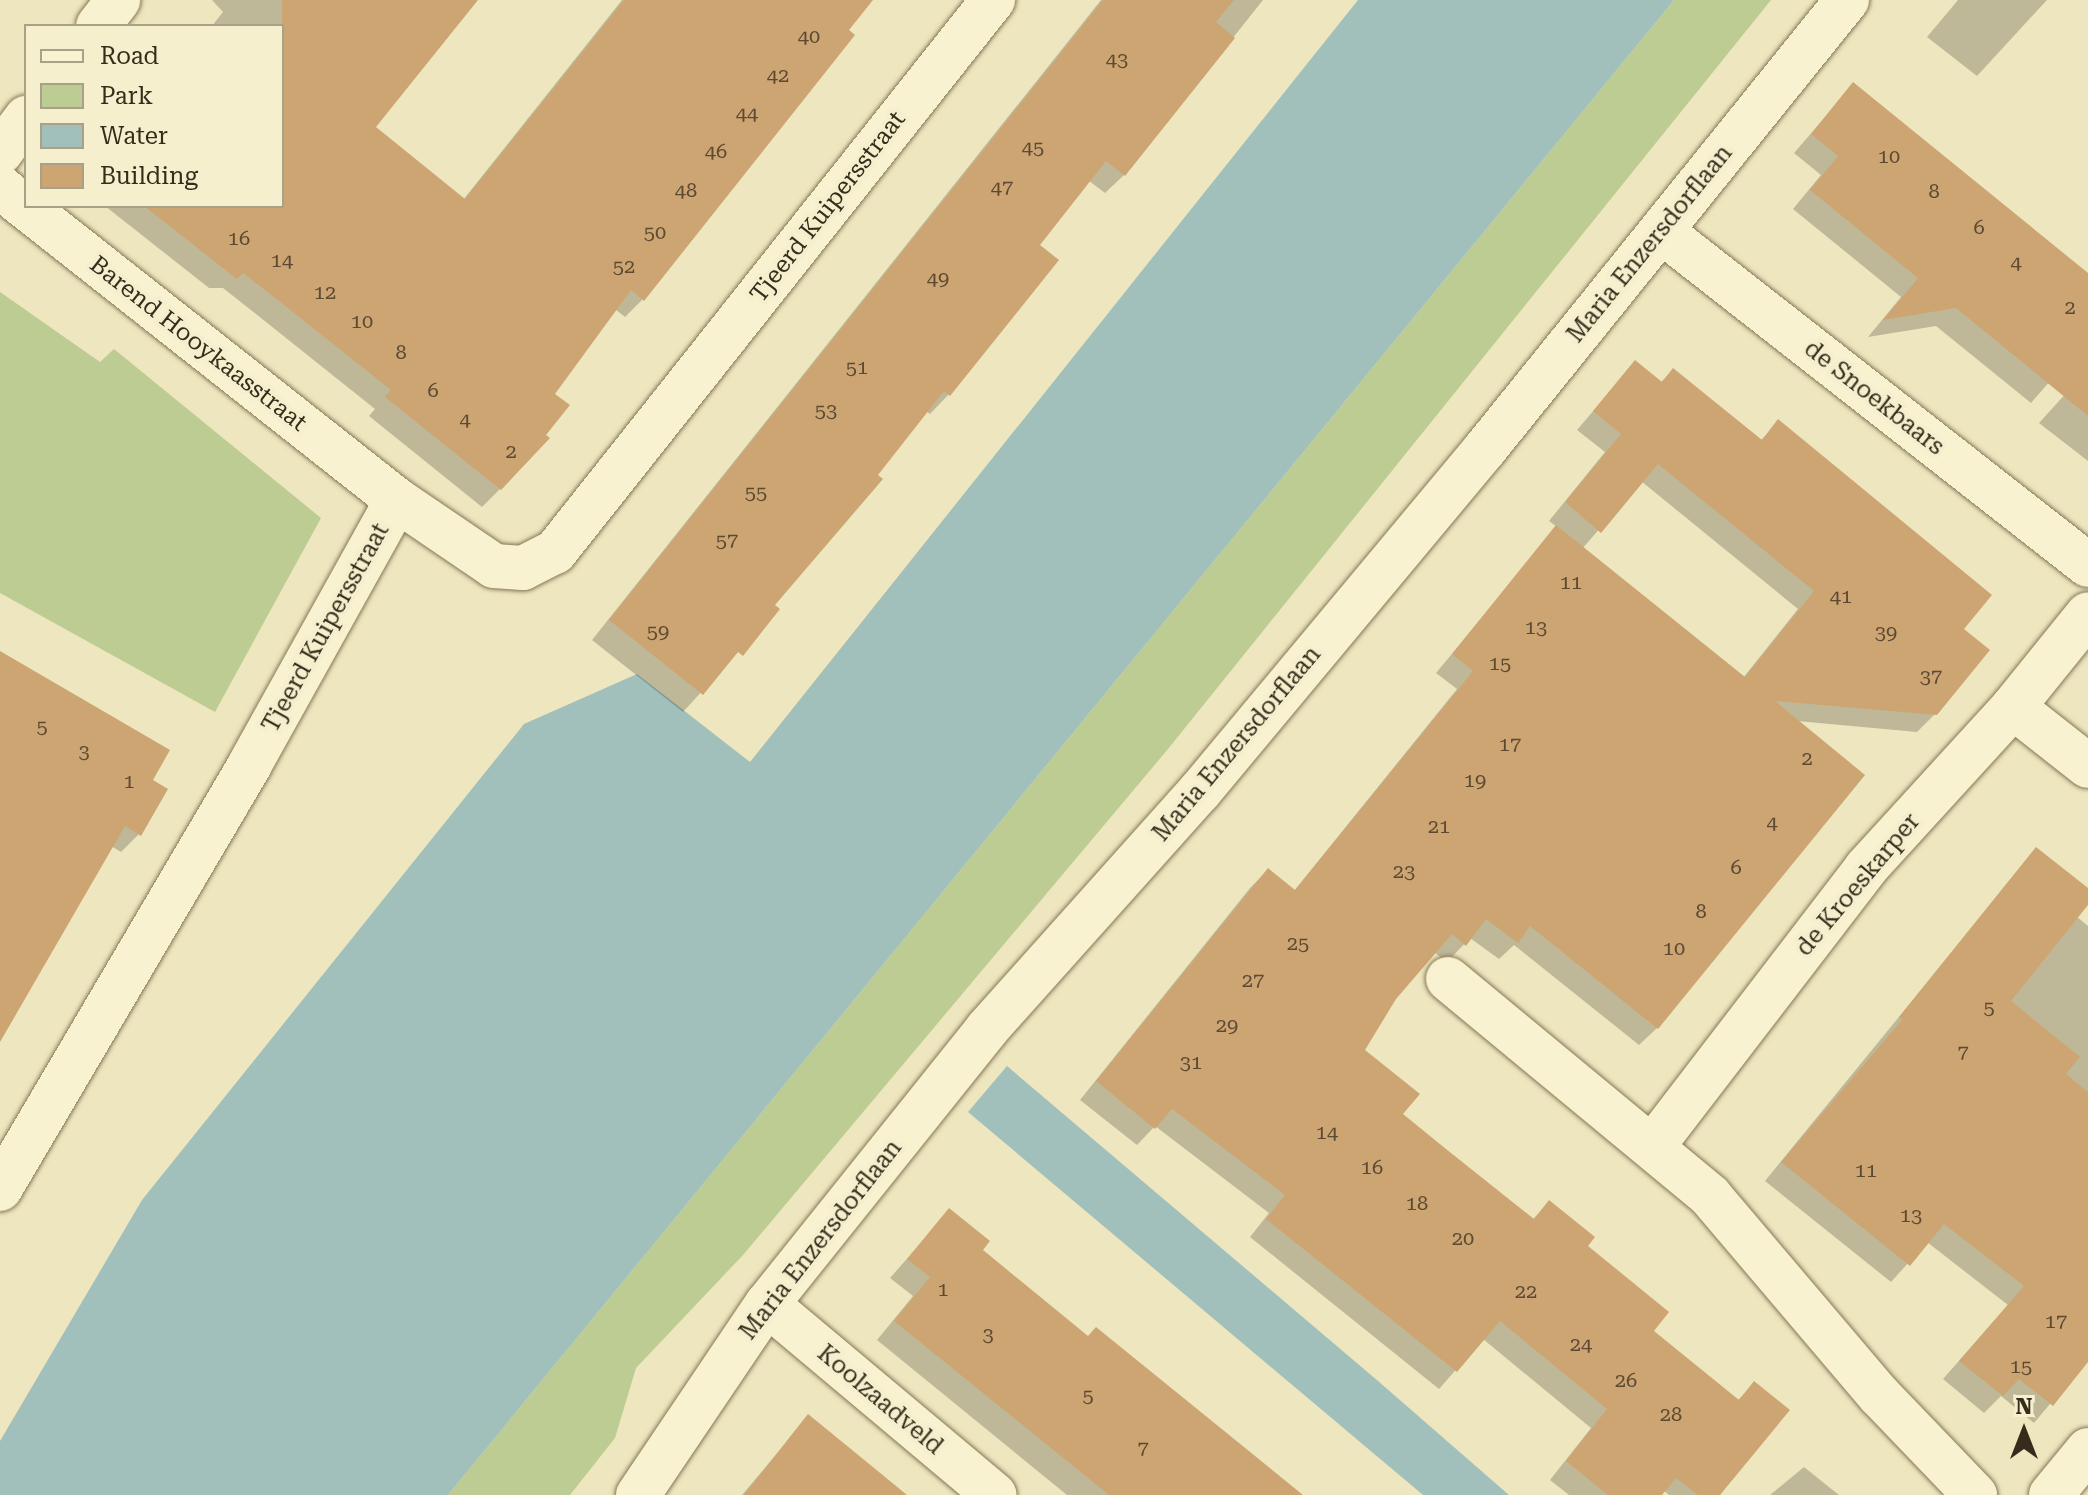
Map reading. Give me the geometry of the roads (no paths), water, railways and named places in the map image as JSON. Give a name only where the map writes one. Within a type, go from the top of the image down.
[{"type":"street","points":[[100,24],[118,0]]},
{"type":"street","name":"Tjeerd Kuipersstraat","points":[[0,1189],[250,764],[397,500],[494,566],[523,568],[555,552],[993,0]]},
{"type":"street","name":"Maria Enzersdorflaan","points":[[638,1495],[767,1304],[987,1029],[1200,791],[1847,0]]},
{"type":"street","points":[[0,153],[24,121]]},
{"type":"street","name":"Barend Hooykaasstraat","points":[[0,187],[24,206]]},
{"type":"street","name":"Barend Hooykaasstraat","points":[[27,208],[397,500]]},
{"type":"street","name":"de Snoekbaars","points":[[1661,231],[2088,565]]},
{"type":"street","points":[[2088,614],[2013,707],[2088,766]]},
{"type":"street","name":"de Kroeskarper","points":[[1653,1146],[1866,868],[2013,707]]},
{"type":"street","points":[[1448,979],[1710,1196],[1879,1395],[1975,1495]]},
{"type":"street","name":"Koolzaadveld","points":[[767,1304],[995,1495]]},
{"type":"street","points":[[2051,1495],[2088,1450]]},
{"type":"water","points":[[1358,0],[1674,0],[448,1495],[0,1495],[0,1441],[142,1200],[524,724],[637,674],[750,762]]},
{"type":"water","points":[[1007,1066],[1509,1495],[1423,1495],[968,1112]]}]
